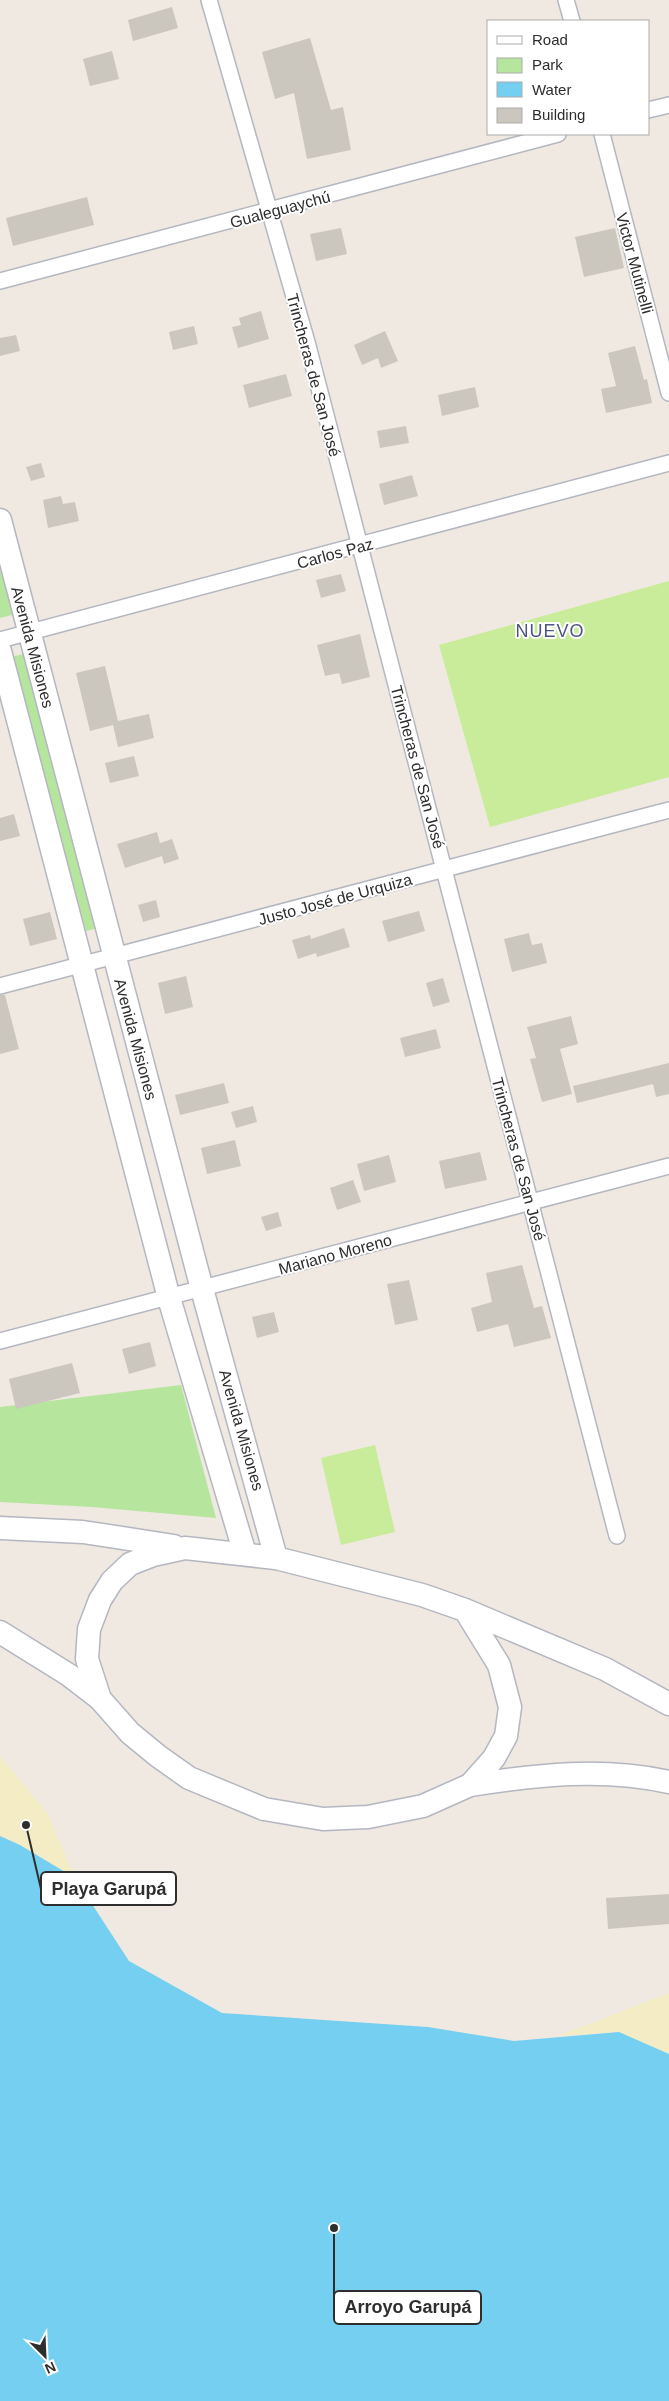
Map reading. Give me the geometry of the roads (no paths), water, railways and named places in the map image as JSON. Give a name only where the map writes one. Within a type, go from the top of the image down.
[{"type":"main road","name":"Avenida Misiones","points":[[0,520],[202,1289],[276,1558]]},
{"type":"main road","name":"Avenida Misiones","points":[[0,651],[169,1298],[245,1554]]},
{"type":"main road","points":[[0,1528],[83,1532],[185,1548],[276,1558],[422,1595],[465,1610],[605,1670],[669,1704]]},
{"type":"main road","points":[[100,1699],[86,1659],[89,1629],[100,1600],[112,1581],[130,1564],[154,1555],[185,1548]]},
{"type":"main road","points":[[465,1610],[499,1665],[510,1707],[506,1736],[494,1758],[470,1785]]},
{"type":"main road","points":[[0,1632],[69,1675],[100,1699],[130,1733],[189,1778],[264,1809],[323,1819],[368,1817],[423,1806],[470,1785],[585,1773],[636,1775],[669,1782]]},
{"type":"street","name":"Trincheras de San José","points":[[209,0],[268,212],[307,342],[617,1536]]},
{"type":"street","points":[[566,0],[572,20]]},
{"type":"street","points":[[649,110],[669,104]]},
{"type":"street","name":"Gualeguaychú","points":[[0,281],[268,212],[554,135]]},
{"type":"street","name":"Victor Mutinelli","points":[[602,135],[669,393]]},
{"type":"street","name":"Carlos Paz","points":[[0,640],[669,463]]},
{"type":"street","name":"Justo José de Urquiza","points":[[0,986],[669,810]]},
{"type":"street","name":"Mariano Moreno","points":[[0,1341],[669,1166]]},
{"type":"water","points":[[0,1836],[20,1845],[75,1878],[129,1961],[222,2013],[428,2027],[514,2041],[619,2032],[669,2054],[669,2401],[0,2401]]},
{"type":"place","name":"Playa Garupá","points":[[26,1825]]},
{"type":"place","name":"Arroyo Garupá","points":[[334,2228]]},
{"type":"district","name":"NUEVO","points":[[550,631]]}]
